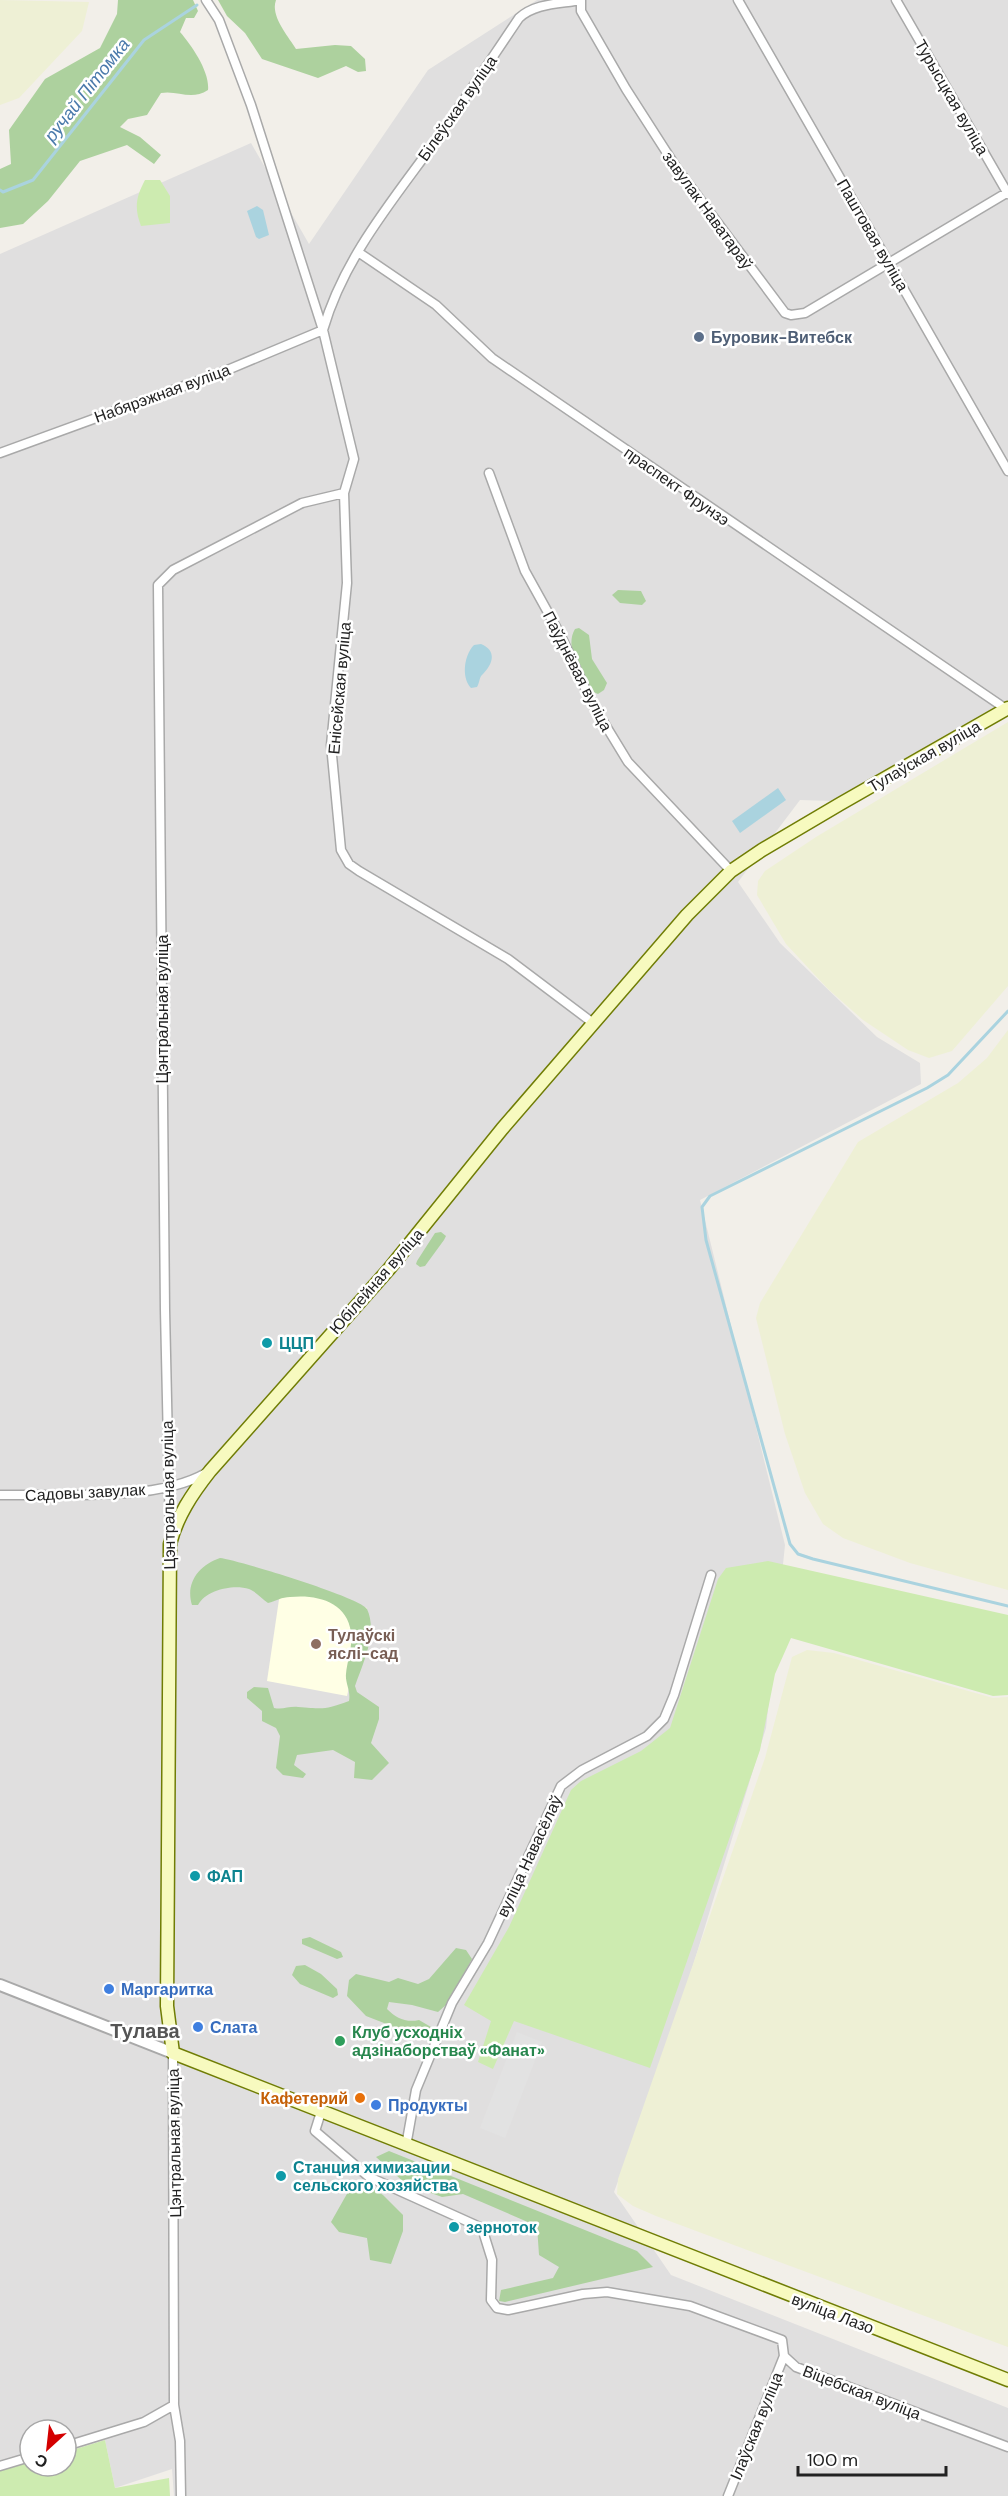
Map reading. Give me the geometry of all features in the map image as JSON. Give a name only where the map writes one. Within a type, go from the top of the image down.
[{"type":"main road","name":"Тулаўская вуліца","points":[[731,871],[840,804],[1007,709]]},
{"type":"main road","name":"Юбілейная вуліца","points":[[170,1544],[180,1514],[210,1471],[389,1269],[593,1023],[687,915],[731,871]]},
{"type":"main road","name":"Цэнтральная вуліца","points":[[170,1544],[167,2006],[173,2053]]},
{"type":"main road","name":"вуліца Лазо","points":[[173,2053],[1008,2380]]},
{"type":"street","name":"Енісейская вуліца","points":[[206,0],[219,20],[251,105],[323,330],[354,459],[344,493],[347,583],[331,745],[340,850],[349,864],[359,871],[508,959],[593,1023]]},
{"type":"street","name":"Білеўская вуліца","points":[[323,330],[328,311],[358,252],[399,188],[435,141],[519,18],[528,10],[581,0]]},
{"type":"street","name":"завулак Наватараў","points":[[581,0],[581,11],[648,125],[697,197],[780,309],[790,315],[805,313],[1008,193]]},
{"type":"street","name":"Паштовая вуліца","points":[[738,0],[1008,471]]},
{"type":"street","name":"Турысцкая вуліца","points":[[896,0],[1008,193]]},
{"type":"street","name":"праспект Фрунзэ","points":[[358,252],[436,305],[492,358],[1007,709]]},
{"type":"street","name":"Набярэжная вуліца","points":[[0,453],[225,371],[323,330]]},
{"type":"street","name":"Паўднёвая вуліца","points":[[489,473],[525,571],[561,636],[592,703],[608,730],[628,762],[731,871]]},
{"type":"street","name":"Цэнтральная вуліца","points":[[170,1544],[164,1298],[158,585],[173,570],[302,503],[344,493]]},
{"type":"street","name":"Садовы завулак","points":[[0,1495],[106,1494],[170,1487],[192,1481],[210,1471]]},
{"type":"street","name":"вуліца Навасёлаў","points":[[406,2145],[416,2090],[452,2003],[488,1943],[561,1786],[582,1770],[647,1736],[664,1719],[674,1695],[711,1575]]},
{"type":"street","points":[[0,1985],[173,2053]]},
{"type":"street","name":"Цэнтральная вуліца","points":[[173,2053],[174,2405],[180,2442],[181,2496]]},
{"type":"street","name":"Віцебская вуліца","points":[[321,2112],[315,2132],[369,2177],[482,2228],[492,2260],[491,2300],[496,2308],[508,2310],[583,2294],[607,2292],[680,2304],[782,2340],[784,2356],[796,2367],[1008,2447]]},
{"type":"street","name":"Ілаўская вуліца","points":[[728,2496],[784,2356]]},
{"type":"street","points":[[78,2442],[144,2422],[174,2405]]},
{"type":"street","points":[[0,2466],[18,2461]]},
{"type":"shaded area","points":[[0,0],[89,2],[82,31],[19,98],[0,105]]},
{"type":"shaded area","points":[[537,0],[1008,0],[1008,700],[833,801],[800,800],[738,882],[780,943],[877,1037],[920,1063],[921,1084],[700,1200],[785,1545],[766,1728],[668,2047],[614,2192],[671,2275],[1008,2408],[1008,2496],[174,2496],[172,2469],[115,2488],[105,2440],[78,2448],[78,2418],[18,2418],[18,2466],[0,2471],[0,254],[251,143],[309,244],[428,70]]},
{"type":"shaded area","points":[[1008,722],[1008,986],[952,1051],[929,1058],[908,1050],[863,1020],[828,989],[786,944],[757,895],[758,881],[765,871],[816,837]]},
{"type":"shaded area","points":[[1008,1030],[1008,1590],[910,1563],[843,1538],[823,1524],[805,1493],[785,1434],[756,1318],[760,1303],[858,1142],[958,1083],[987,1058]]},
{"type":"shaded area","name":"Тулаўскі яслі-сад","points":[[281,1586],[367,1608],[347,1696],[267,1681]]},
{"type":"shaded area","points":[[807,1650],[834,1653],[993,1698],[1008,1697],[1008,2347],[656,2216],[633,2206],[617,2194],[618,2179],[765,1758],[792,1657]]},
{"type":"shaded area","points":[[517,2032],[542,2042],[505,2138],[480,2128]]},
{"type":"green space","points":[[118,0],[193,0],[198,11],[194,18],[186,18],[180,32],[203,67],[208,90],[196,95],[161,93],[147,115],[128,119],[120,127],[140,137],[161,155],[154,164],[127,145],[80,161],[48,201],[23,224],[0,228],[0,169],[11,164],[9,130],[45,79],[100,48],[117,14]]},
{"type":"green space","points":[[218,0],[276,0],[275,13],[296,49],[335,45],[351,46],[365,59],[366,71],[358,72],[346,66],[318,78],[262,59],[245,33],[227,16]]},
{"type":"green space","points":[[145,180],[160,180],[170,196],[170,223],[141,226],[137,214],[137,203]]},
{"type":"green space","points":[[618,590],[641,591],[646,601],[642,605],[620,603],[612,595]]},
{"type":"green space","points":[[579,628],[589,635],[592,659],[607,683],[604,690],[598,694],[589,690],[572,652],[572,636],[575,629]]},
{"type":"green space","points":[[441,1232],[446,1236],[444,1240],[425,1266],[420,1267],[416,1264],[417,1261],[435,1233]]},
{"type":"green space","points":[[220,1558],[273,1572],[323,1589],[367,1609],[370,1618],[370,1638],[355,1686],[357,1692],[379,1707],[379,1719],[371,1743],[389,1763],[372,1780],[354,1778],[355,1762],[333,1750],[297,1755],[294,1765],[306,1774],[303,1778],[283,1775],[276,1768],[280,1736],[276,1728],[262,1721],[262,1711],[247,1698],[247,1692],[254,1687],[268,1688],[274,1708],[324,1708],[349,1701],[346,1674],[351,1648],[351,1632],[344,1613],[337,1607],[329,1602],[310,1597],[287,1597],[268,1603],[251,1590],[235,1587],[220,1589],[207,1595],[198,1605],[192,1605],[190,1589],[192,1582],[200,1570]]},
{"type":"green space","points":[[768,1561],[1008,1615],[1008,1695],[993,1696],[791,1638],[775,1674],[760,1750],[650,2068],[514,2021],[493,2069],[478,2062],[491,2021],[464,2005],[509,1927],[571,1790],[581,1781],[641,1751],[670,1728],[718,1579],[726,1568]]},
{"type":"green space","points":[[310,1937],[341,1952],[343,1957],[337,1959],[302,1944],[302,1939]]},
{"type":"green space","points":[[456,1948],[466,1950],[472,1959],[447,2004],[438,2012],[389,2002],[387,2009],[398,2017],[410,2021],[419,2020],[431,2027],[427,2034],[420,2037],[366,2016],[347,1996],[349,1980],[356,1974],[389,1982],[398,1978],[418,1984],[429,1979]]},
{"type":"green space","points":[[305,1965],[321,1974],[337,1989],[338,1995],[333,1998],[300,1984],[292,1975],[296,1966]]},
{"type":"green space","points":[[389,2151],[637,2251],[653,2267],[505,2302],[499,2301],[501,2290],[553,2278],[559,2267],[539,2255],[537,2226],[463,2194],[442,2197],[406,2184],[376,2157]]},
{"type":"green space","points":[[362,2181],[383,2195],[403,2215],[403,2231],[391,2264],[370,2260],[367,2238],[339,2232],[331,2222],[348,2192]]},
{"type":"green space","points":[[105,2440],[115,2488],[169,2478],[170,2496],[0,2496],[0,2471],[18,2466],[18,2478],[78,2478],[78,2448]]},
{"type":"water","points":[[257,206],[263,210],[269,235],[259,239],[256,237],[247,211]]},
{"type":"water","points":[[481,644],[490,650],[492,658],[477,687],[471,688],[465,673],[466,660],[474,645]]},
{"type":"water","points":[[778,788],[786,800],[740,833],[732,821]]},
{"type":"waterway","name":"ручай Пітомка","points":[[0,190],[3,192],[33,180],[144,40],[197,5]]},
{"type":"waterway","points":[[1008,1011],[948,1075],[927,1088],[710,1196],[702,1207],[706,1240],[790,1544],[798,1554],[813,1559],[1008,1606]]},
{"type":"place","name":"Буровик-Витебск","points":[[699,337]]},
{"type":"place","name":"ЦЦП","points":[[267,1343]]},
{"type":"place","name":"Тулаўскі яслі-сад","points":[[316,1644]]},
{"type":"place","name":"ФАП","points":[[195,1876]]},
{"type":"place","name":"Маргаритка","points":[[109,1989]]},
{"type":"place","name":"Слата","points":[[198,2027]]},
{"type":"place","name":"Клуб усходніх адзінаборстваў «Фанат»","points":[[340,2041]]},
{"type":"place","name":"Кафетерий","points":[[360,2098]]},
{"type":"place","name":"Продукты","points":[[376,2105]]},
{"type":"place","name":"Станция химизации сельского хозяйства","points":[[281,2176]]},
{"type":"place","name":"зерноток","points":[[454,2227]]},
{"type":"district","name":"Тулава","points":[[145,2031]]}]
